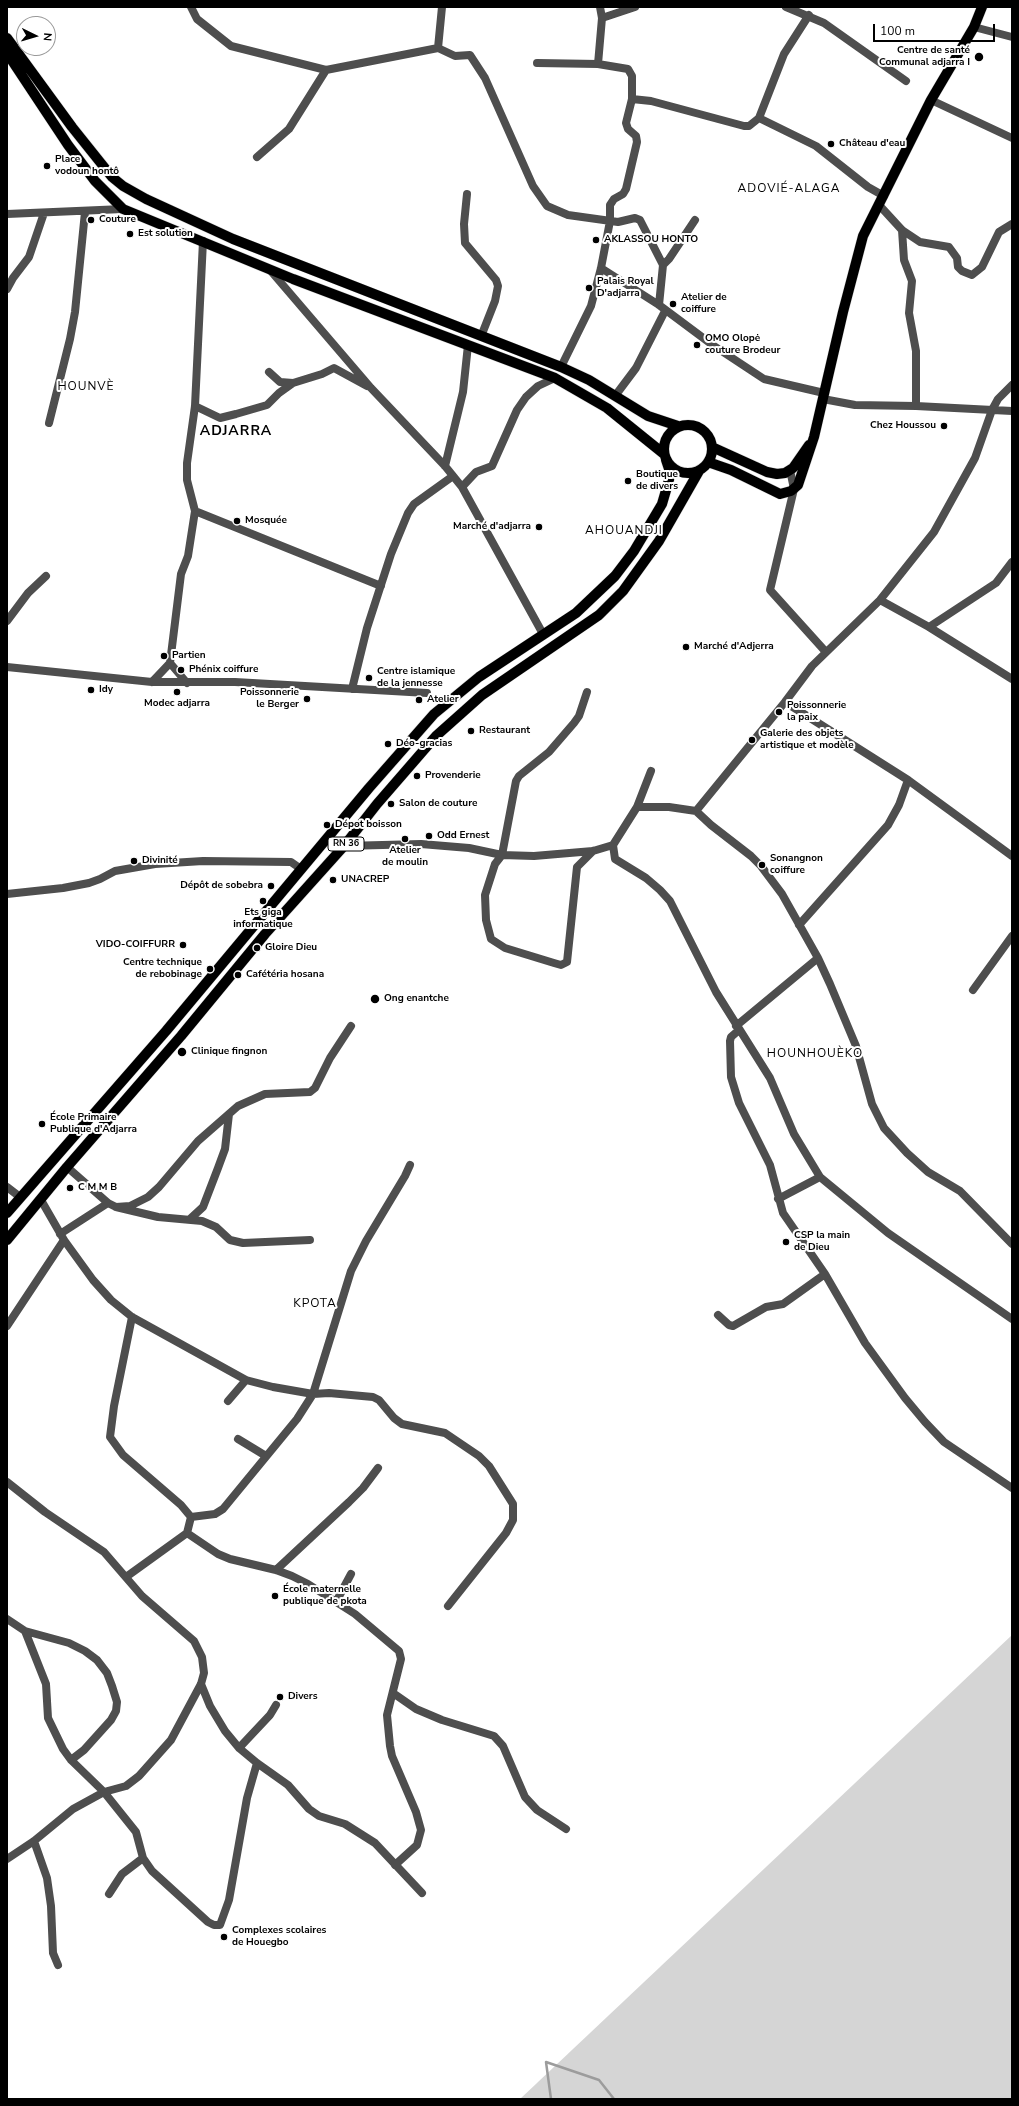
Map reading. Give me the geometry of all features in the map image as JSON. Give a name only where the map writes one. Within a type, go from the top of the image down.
[{"type":"main road","points":[[708,462],[731,470],[780,494],[794,489],[798,485],[814,437],[863,236],[882,201],[931,100],[974,27],[982,7]]},
{"type":"main road","points":[[7,38],[81,139],[112,177],[123,186],[146,199],[234,239],[482,334],[561,367],[589,380],[648,416],[678,426],[689,424],[700,428],[708,436],[712,447],[708,462],[699,471],[690,473],[680,472],[672,468],[665,457],[607,408],[555,378],[270,269],[123,209],[95,181],[7,53]]},
{"type":"main road","points":[[665,457],[666,438],[678,426]]},
{"type":"main road","points":[[712,447],[767,472],[781,473],[793,468],[814,437]]},
{"type":"main road","name":"RN 36","points":[[7,1213],[57,1158],[166,1031],[301,869],[434,714],[479,677],[576,612],[599,593],[615,576],[634,551],[651,524],[666,494],[670,472],[665,457]]},
{"type":"main road","name":"RN 36","points":[[7,1240],[67,1167],[181,1036],[264,934],[344,846],[377,804],[436,736],[482,695],[599,615],[623,590],[659,542],[699,471]]},
{"type":"street","points":[[191,7],[197,19],[231,46],[326,70],[438,48],[455,56],[470,54],[485,78],[533,186],[547,206],[568,215],[622,222],[635,218],[640,220],[663,265],[662,308],[636,368],[615,396]]},
{"type":"street","points":[[438,48],[442,7]]},
{"type":"street","points":[[598,64],[602,18],[600,7]]},
{"type":"street","points":[[602,18],[635,7]]},
{"type":"street","points":[[786,7],[809,15],[848,38],[906,81]]},
{"type":"street","points":[[632,99],[651,100],[744,126],[749,126],[759,118],[784,54],[809,15]]},
{"type":"street","points":[[974,27],[1012,37]]},
{"type":"street","points":[[537,63],[598,64],[628,69],[632,76],[632,99],[626,123],[628,129],[636,136],[638,142],[626,189],[623,194],[614,199],[610,205],[610,221],[601,268],[591,306],[561,367]]},
{"type":"street","points":[[257,157],[289,129],[326,70]]},
{"type":"street","points":[[931,100],[1012,138]]},
{"type":"street","points":[[759,118],[816,146],[868,187],[882,201],[902,230],[920,242],[949,247],[962,271],[972,275],[982,267],[999,232],[1012,224]]},
{"type":"street","points":[[467,194],[464,224],[465,243],[496,280],[498,286],[495,301],[482,334]]},
{"type":"street","points":[[7,214],[85,212],[123,209]]},
{"type":"street","points":[[49,423],[75,312],[85,212]]},
{"type":"street","points":[[7,289],[13,278],[29,257],[44,213]]},
{"type":"street","points":[[663,265],[669,259],[695,220]]},
{"type":"street","points":[[902,230],[904,260],[912,281],[909,313],[916,351],[916,406]]},
{"type":"street","points":[[152,682],[170,663],[181,574],[188,556],[195,511],[187,480],[187,468],[195,406],[203,241]]},
{"type":"street","points":[[601,268],[662,308],[714,346],[764,379],[860,405],[916,406],[1012,411]]},
{"type":"street","points":[[270,269],[371,388],[445,466],[462,487],[543,634]]},
{"type":"street","points":[[445,466],[463,392],[468,344]]},
{"type":"street","points":[[195,406],[220,418],[236,414],[266,405],[293,383],[322,374],[334,368],[371,388]]},
{"type":"street","points":[[269,372],[280,382],[293,383]]},
{"type":"street","points":[[462,487],[476,472],[492,466],[517,410],[526,397],[538,386],[555,378]]},
{"type":"street","points":[[696,811],[785,702],[812,666],[825,651],[880,600],[934,532],[975,458],[992,410],[998,399],[1012,385]]},
{"type":"street","points":[[790,470],[794,489],[770,590],[825,651]]},
{"type":"street","points":[[352,689],[390,554],[411,508],[453,476]]},
{"type":"street","points":[[195,511],[381,586]]},
{"type":"street","points":[[929,627],[996,583],[1012,562]]},
{"type":"street","points":[[7,621],[28,593],[46,576]]},
{"type":"street","points":[[880,600],[929,627],[1012,679]]},
{"type":"street","points":[[170,663],[187,683]]},
{"type":"street","points":[[7,668],[152,682],[218,682],[427,693]]},
{"type":"street","points":[[587,692],[579,716],[574,723],[549,752],[519,776],[516,781],[502,855],[495,864],[485,895],[486,920],[492,939],[505,948],[561,965],[567,962],[578,866],[593,851]]},
{"type":"street","points":[[785,702],[908,780],[1012,856]]},
{"type":"street","points":[[344,846],[433,845],[469,848],[502,855],[534,856],[593,851],[612,845],[637,807],[651,771]]},
{"type":"street","points":[[799,925],[888,825],[899,805],[908,780]]},
{"type":"street","points":[[637,807],[669,807],[696,811],[761,866],[782,894],[818,958],[851,1032],[872,1104],[884,1128],[907,1153],[928,1172],[960,1191],[1012,1244]]},
{"type":"street","points":[[612,845],[615,860],[646,878],[670,901],[684,932],[737,1028],[770,1078],[794,1134],[820,1177],[888,1233],[1012,1319]]},
{"type":"street","points":[[7,894],[63,888],[89,883],[115,871],[155,864],[203,861],[291,862],[301,869]]},
{"type":"street","points":[[973,990],[1012,936]]},
{"type":"street","points":[[818,958],[737,1028],[731,1037],[730,1077],[739,1103],[770,1165],[782,1213],[824,1274],[862,1338],[905,1398],[944,1442],[1012,1488]]},
{"type":"street","points":[[116,1207],[130,1206],[148,1197],[159,1187],[198,1141],[238,1106],[265,1094],[310,1092],[315,1088],[330,1058],[351,1026]]},
{"type":"street","points":[[190,1219],[203,1207],[216,1175],[225,1149],[229,1114]]},
{"type":"street","points":[[191,1517],[215,1514],[223,1509],[297,1419],[313,1394],[351,1271],[366,1241],[410,1165]]},
{"type":"street","points":[[67,1167],[108,1203],[116,1207],[158,1217],[190,1219],[211,1224],[230,1240],[242,1243],[310,1240]]},
{"type":"street","points":[[778,1199],[820,1177]]},
{"type":"street","points":[[7,1187],[20,1197]]},
{"type":"street","points":[[41,1200],[62,1237],[111,1300],[132,1316],[246,1380],[273,1387],[313,1394],[329,1393],[373,1396],[379,1400],[394,1418],[402,1424],[445,1433],[459,1442],[489,1466],[513,1504],[513,1520],[506,1533],[448,1606]]},
{"type":"street","points":[[7,1326],[62,1237],[108,1203]]},
{"type":"street","points":[[718,1314],[733,1326],[766,1307],[783,1304],[824,1274]]},
{"type":"street","points":[[132,1316],[114,1406],[110,1437],[123,1455],[181,1505],[191,1517]]},
{"type":"street","points":[[228,1401],[246,1380]]},
{"type":"street","points":[[238,1439],[266,1456]]},
{"type":"street","points":[[276,1570],[353,1497],[378,1468]]},
{"type":"street","points":[[7,1482],[45,1512],[104,1552],[142,1596],[194,1641],[202,1657],[204,1673],[201,1684],[171,1740],[156,1760],[126,1786],[104,1792],[73,1809],[34,1841],[7,1859]]},
{"type":"street","points":[[126,1578],[187,1533],[191,1517]]},
{"type":"street","points":[[187,1533],[218,1554],[230,1559],[276,1570],[292,1576],[355,1614],[399,1651],[401,1659],[387,1715],[392,1756],[416,1812],[421,1830],[417,1845],[395,1865]]},
{"type":"street","points":[[336,1602],[351,1574]]},
{"type":"street","points":[[7,1620],[24,1631],[69,1644],[85,1651],[97,1660],[107,1673],[117,1702],[116,1711],[111,1720],[84,1750],[71,1760]]},
{"type":"street","points":[[24,1631],[46,1684],[48,1718],[53,1731],[71,1760],[104,1792],[136,1832],[143,1858],[166,1885],[208,1922],[214,1925],[220,1925],[229,1900],[247,1798],[257,1763]]},
{"type":"street","points":[[201,1684],[210,1706],[224,1730],[239,1748],[288,1785],[309,1810],[319,1816],[345,1824],[375,1843],[422,1893]]},
{"type":"street","points":[[393,1693],[416,1709],[442,1720],[494,1736],[503,1746],[525,1798],[537,1810],[566,1829]]},
{"type":"street","points":[[239,1748],[270,1715],[276,1705]]},
{"type":"street","points":[[34,1841],[46,1878],[51,1906],[53,1953],[58,1965]]},
{"type":"street","points":[[109,1894],[122,1874],[143,1858]]},
{"type":"shaded area","points":[[1012,1635],[1012,2099],[520,2099]]},
{"type":"waterway","points":[[551,2099],[546,2062],[599,2080],[614,2099]]},
{"type":"place","name":"Centre de santé Communal adjarra I","points":[[979,57]]},
{"type":"place","name":"Château d'eau","points":[[831,144]]},
{"type":"place","name":"Place vodoun hontô","points":[[47,166]]},
{"type":"place","name":"Couture","points":[[91,220]]},
{"type":"place","name":"Est solution","points":[[130,234]]},
{"type":"place","name":"AKLASSOU HONTO","points":[[596,240]]},
{"type":"place","name":"Palais Royal D'adjarra","points":[[589,288]]},
{"type":"place","name":"Atelier de coiffure","points":[[673,304]]},
{"type":"place","name":"OMO Olopė couture Brodeur","points":[[697,345]]},
{"type":"place","name":"Chez Houssou","points":[[944,426]]},
{"type":"place","name":"Boutique de divers","points":[[628,481]]},
{"type":"place","name":"Mosquée","points":[[237,521]]},
{"type":"place","name":"Marché d'adjarra","points":[[539,527]]},
{"type":"place","name":"Marché d'Adjerra","points":[[686,647]]},
{"type":"place","name":"Partien","points":[[164,656]]},
{"type":"place","name":"Phénix coiffure","points":[[181,670]]},
{"type":"place","name":"Centre islamique de la jennesse","points":[[369,678]]},
{"type":"place","name":"Idy","points":[[91,690]]},
{"type":"place","name":"Modec adjarra","points":[[177,692]]},
{"type":"place","name":"Poissonnerie le Berger","points":[[307,699]]},
{"type":"place","name":"Atelier","points":[[419,700]]},
{"type":"place","name":"Poissonnerie la paix","points":[[779,712]]},
{"type":"place","name":"Restaurant","points":[[471,731]]},
{"type":"place","name":"Galerie des objets artistique et modèle","points":[[752,740]]},
{"type":"place","name":"Déo-gracias","points":[[388,744]]},
{"type":"place","name":"Provenderie","points":[[417,776]]},
{"type":"place","name":"Salon de couture","points":[[391,804]]},
{"type":"place","name":"Dépot boisson","points":[[327,825]]},
{"type":"place","name":"Odd Ernest","points":[[429,836]]},
{"type":"place","name":"Atelier de moulin","points":[[405,839]]},
{"type":"place","name":"Divinité","points":[[134,861]]},
{"type":"place","name":"Sonangnon coiffure","points":[[762,865]]},
{"type":"place","name":"UNACREP","points":[[333,880]]},
{"type":"place","name":"Dépôt de sobebra","points":[[271,886]]},
{"type":"place","name":"Ets giga informatique","points":[[263,901]]},
{"type":"place","name":"VIDO-COIFFURR","points":[[183,945]]},
{"type":"place","name":"Gloire Dieu","points":[[257,948]]},
{"type":"place","name":"Centre technique de rebobinage","points":[[210,969]]},
{"type":"place","name":"Cafétéria hosana","points":[[238,975]]},
{"type":"place","name":"Ong enantche","points":[[375,999]]},
{"type":"place","name":"Clinique fingnon","points":[[182,1052]]},
{"type":"place","name":"École Primaire Publique d'Adjarra","points":[[42,1124]]},
{"type":"place","name":"C M M B","points":[[70,1188]]},
{"type":"place","name":"CSP la main de Dieu","points":[[786,1242]]},
{"type":"place","name":"École maternelle publique de pkota","points":[[275,1596]]},
{"type":"place","name":"Divers","points":[[280,1697]]},
{"type":"place","name":"Complexes scolaires de Houegbo","points":[[224,1937]]},
{"type":"district","name":"ADOVIÉ-ALAGA","points":[[789,189]]},
{"type":"district","name":"HOUNVÈ","points":[[86,387]]},
{"type":"district","name":"ADJARRA","points":[[236,432]]},
{"type":"district","name":"AHOUANDJI","points":[[624,531]]},
{"type":"district","name":"HOUNHOUÈKO","points":[[815,1054]]},
{"type":"district","name":"KPOTA","points":[[315,1304]]}]
